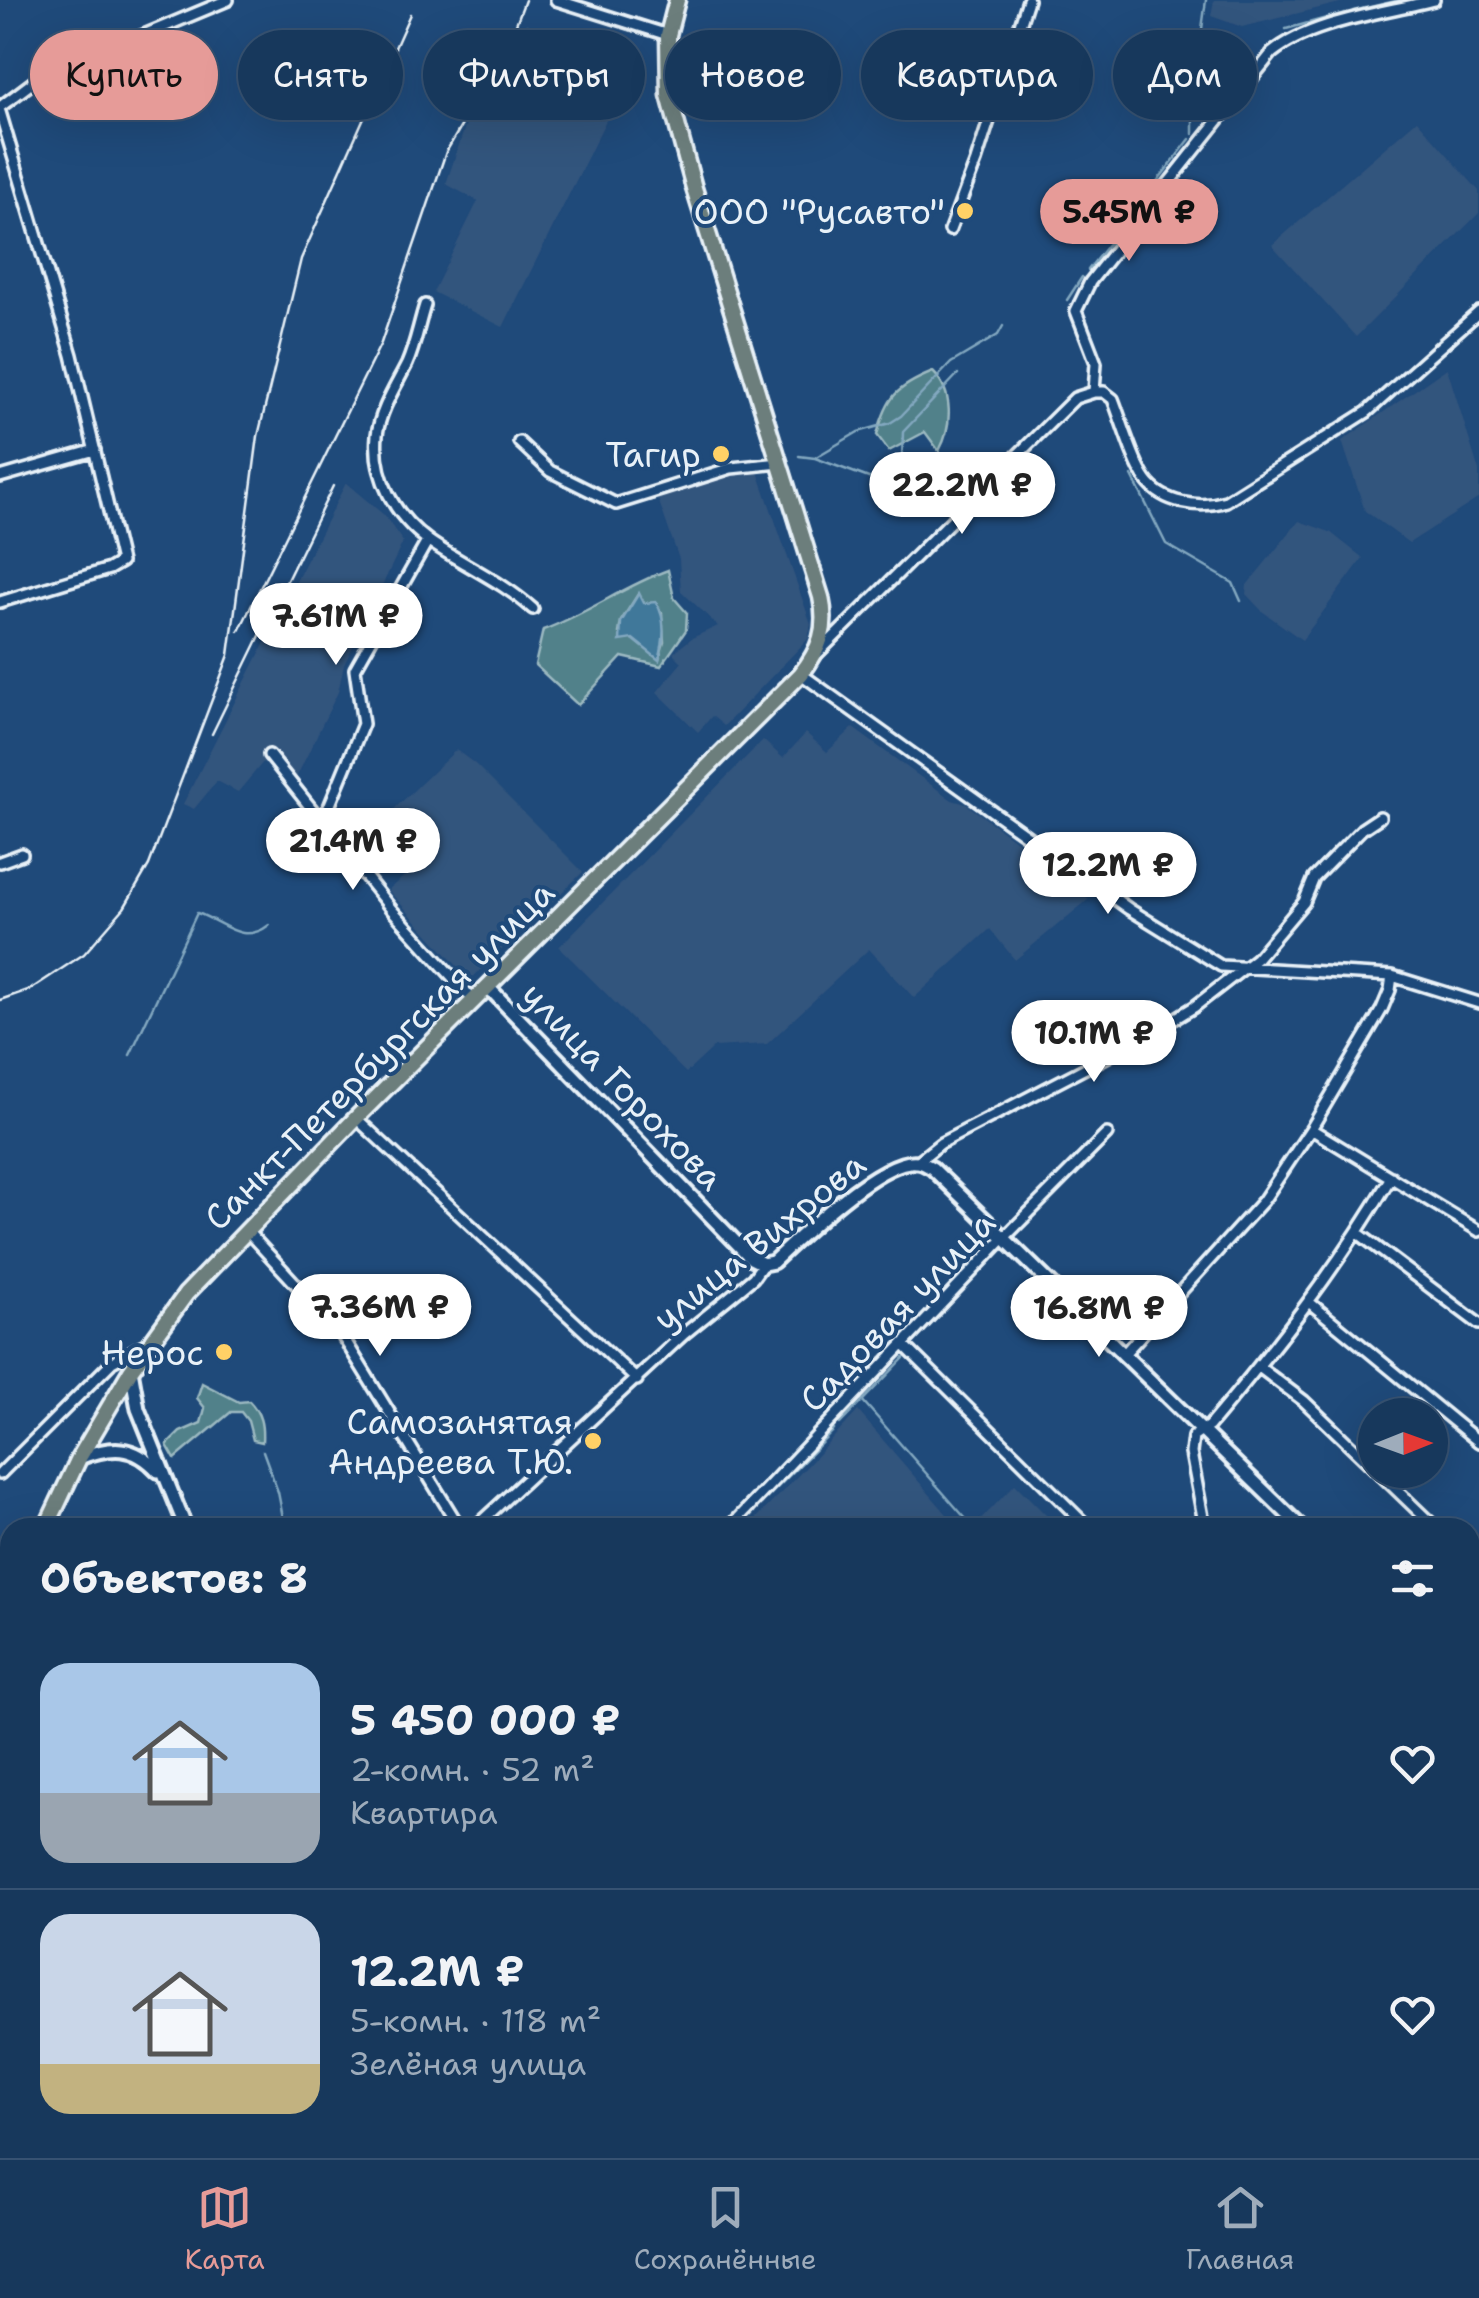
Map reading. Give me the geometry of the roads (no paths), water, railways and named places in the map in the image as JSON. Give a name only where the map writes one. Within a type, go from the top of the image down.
[{"type":"main road","points":[[670,30],[677,0]]},
{"type":"main road","points":[[675,120],[824,614],[823,636],[815,656]]},
{"type":"main road","name":"Санкт-Петербургская улица","points":[[151,1341],[186,1294],[246,1230],[815,656]]},
{"type":"main road","points":[[49,1518],[79,1458],[151,1341]]},
{"type":"street","points":[[0,602],[121,562],[72,355],[0,110],[36,80],[228,0]]},
{"type":"street","points":[[556,0],[665,35]]},
{"type":"street","points":[[950,230],[1028,0]]},
{"type":"street","points":[[1094,392],[1096,363],[1076,311],[1079,301],[1272,53],[1308,32],[1434,0]]},
{"type":"street","points":[[424,305],[408,363],[390,396],[377,435],[380,477],[386,494],[428,540],[515,593],[532,608]]},
{"type":"street","points":[[815,656],[1075,398],[1104,392],[1113,398],[1146,480],[1164,496],[1184,504],[1210,506],[1226,501],[1367,412],[1479,312]]},
{"type":"street","points":[[519,442],[550,471],[616,504],[731,468],[780,463]]},
{"type":"street","points":[[0,477],[95,450]]},
{"type":"street","points":[[322,824],[363,724],[355,669],[428,540]]},
{"type":"street","points":[[801,674],[1168,936],[1221,966],[1392,976],[1479,1003]]},
{"type":"street","points":[[268,754],[392,910],[474,1002]]},
{"type":"street","name":"улица Вихрова","points":[[485,1518],[684,1334],[753,1278],[763,1264],[773,1262],[870,1180],[902,1164],[917,1162],[940,1142],[1145,1036],[1194,1007],[1257,958],[1304,902],[1314,878],[1362,828],[1380,817]]},
{"type":"street","points":[[0,862],[22,854]]},
{"type":"street","points":[[1123,1355],[1263,1201],[1382,1009],[1392,976]]},
{"type":"street","name":"улица Горохова","points":[[488,987],[751,1258],[763,1264]]},
{"type":"street","points":[[356,1118],[637,1380]]},
{"type":"street","points":[[1311,1128],[1479,1232]]},
{"type":"street","name":"Садовая улица","points":[[739,1518],[1107,1134]]},
{"type":"street","points":[[917,1162],[932,1168],[1292,1518]]},
{"type":"street","points":[[1203,1518],[1191,1452],[1193,1437],[1209,1426],[1310,1303],[1391,1178]]},
{"type":"street","points":[[246,1230],[340,1332],[454,1518]]},
{"type":"street","points":[[1358,1233],[1479,1324]]},
{"type":"street","points":[[1310,1303],[1479,1442]]},
{"type":"street","name":"Санкт-Петербургская улица","points":[[0,1474],[112,1362],[151,1341]]},
{"type":"street","points":[[904,1345],[1079,1518]]},
{"type":"street","points":[[1259,1367],[1304,1401],[1426,1518]]},
{"type":"street","points":[[131,1370],[138,1409],[182,1518]]},
{"type":"street","points":[[79,1458],[116,1447],[148,1461],[164,1478]]},
{"type":"waterway","points":[[1193,134],[1193,94],[1206,0]]},
{"type":"waterway","points":[[1353,11],[1400,0]]},
{"type":"waterway","points":[[1286,29],[1345,13]]},
{"type":"waterway","points":[[1088,270],[1190,139]]},
{"type":"waterway","points":[[1067,300],[1082,277]]},
{"type":"waterway","points":[[816,457],[858,432],[901,416],[951,363],[998,335],[1003,326]]},
{"type":"waterway","points":[[799,456],[815,458],[893,487],[906,475],[903,432],[958,374]]},
{"type":"waterway","points":[[1132,476],[1166,544],[1233,583],[1241,601]]},
{"type":"waterway","points":[[130,1055],[197,913],[241,933],[259,931],[269,925]]},
{"type":"waterway","points":[[840,1424],[904,1358]]},
{"type":"waterway","points":[[862,1400],[965,1518]]},
{"type":"waterway","points":[[766,1499],[834,1430]]},
{"type":"waterway","points":[[263,1451],[283,1518]]},
{"type":"waterway","points":[[748,1518],[754,1512]]},
{"type":"railway","points":[[239,631],[381,343],[446,152],[507,48],[525,0]]},
{"type":"railway","points":[[0,1000],[31,989],[84,954],[124,908],[149,865],[229,655],[258,436],[301,259],[410,14]]},
{"type":"railway","points":[[212,734],[333,486]]},
{"type":"place","name":"ООО \"Русавто\"","points":[[965,211]]},
{"type":"place","name":"Тагир","points":[[721,454]]},
{"type":"place","name":"Нерос","points":[[224,1352]]},
{"type":"place","name":"Самозанятая Андреева Т.Ю.","points":[[593,1441]]}]
